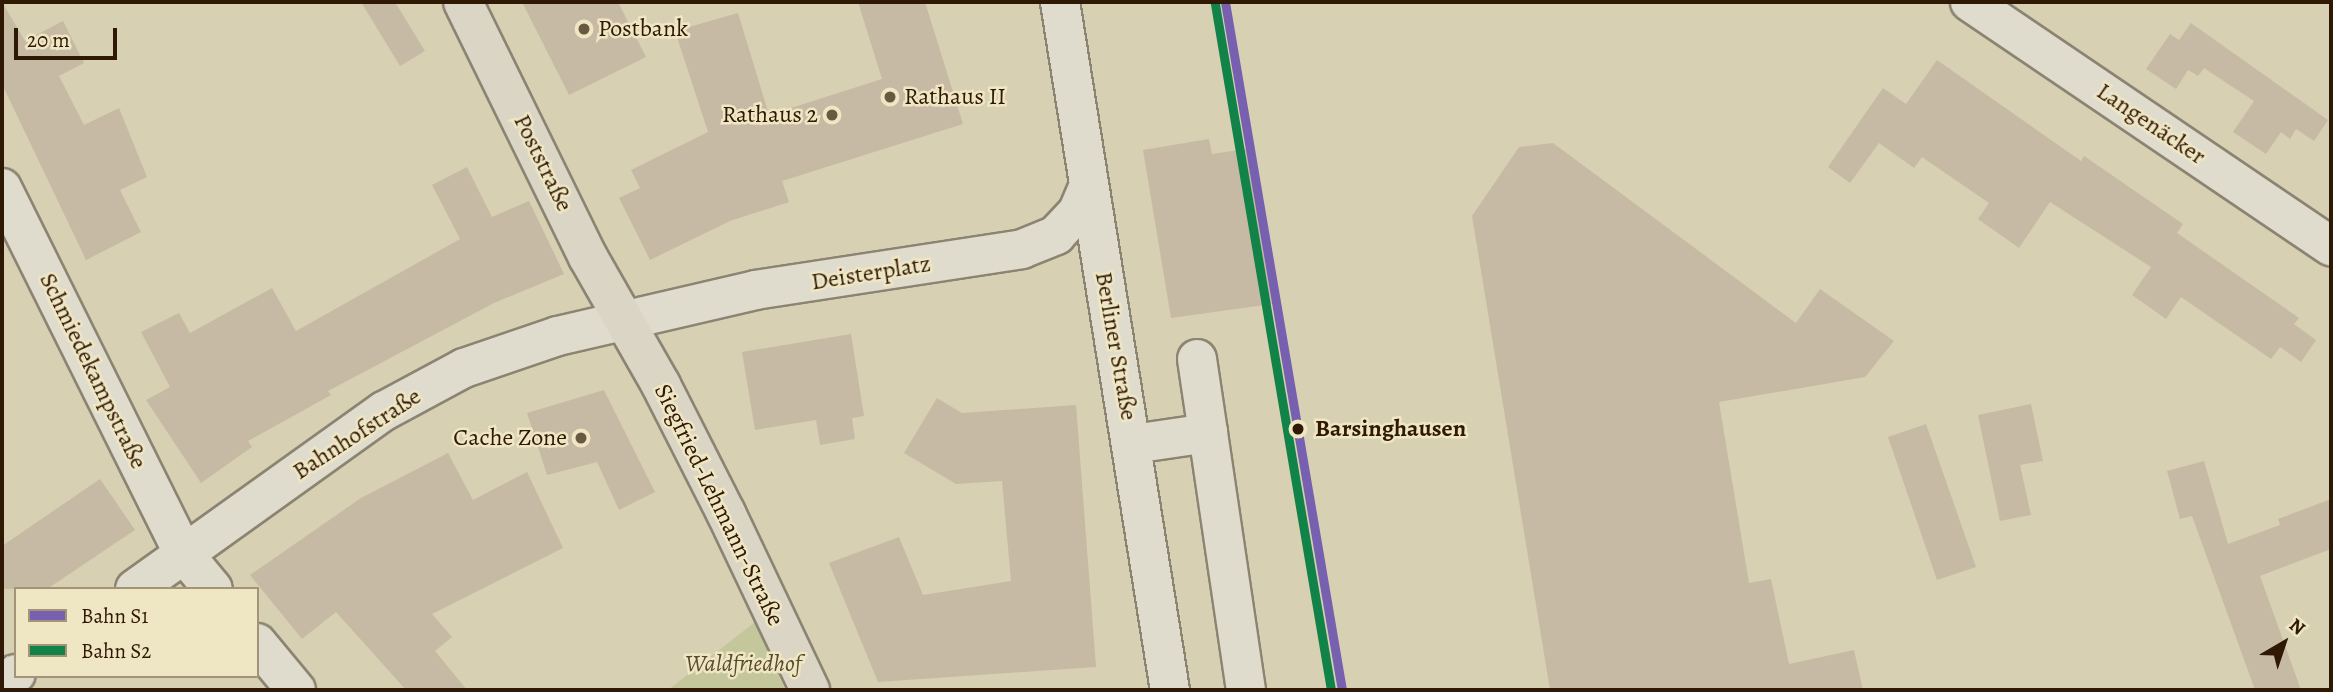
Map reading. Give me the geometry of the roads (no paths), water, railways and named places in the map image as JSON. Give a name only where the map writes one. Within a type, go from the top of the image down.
[{"type":"main road","name":"Poststraße","points":[[463,2],[625,322]]},
{"type":"main road","name":"Siegfried-Lehmann-Straße","points":[[625,322],[726,513],[810,690]]},
{"type":"street","name":"Berliner Straße","points":[[1060,2],[1133,444],[1170,690]]},
{"type":"street","points":[[1066,41],[1080,2]]},
{"type":"street","name":"Langenäcker","points":[[1970,2],[2331,246]]},
{"type":"street","name":"Deisterplatz","points":[[625,322],[755,290],[1022,249],[1056,235],[1078,211],[1089,184]]},
{"type":"street","name":"Schmiedekampstraße","points":[[2,188],[184,554]]},
{"type":"street","name":"Bahnhofstraße","points":[[138,587],[384,411],[453,374],[558,336],[625,322]]},
{"type":"street","points":[[1196,359],[1246,690]]},
{"type":"street","points":[[1133,444],[1208,433]]},
{"type":"street","points":[[184,554],[211,587]]},
{"type":"street","points":[[259,645],[296,690]]},
{"type":"rail line","name":"S1","points":[[1225,2],[1342,690]]},
{"type":"rail line","name":"S2","points":[[1215,4],[1331,690]]},
{"type":"place","name":"Postbank","points":[[584,29]]},
{"type":"place","name":"Rathaus II","points":[[890,97]]},
{"type":"place","name":"Rathaus 2","points":[[832,115]]},
{"type":"place","name":"Barsinghausen","points":[[1298,429]]},
{"type":"place","name":"Cache Zone","points":[[581,438]]},
{"type":"park label","name":"Waldfriedhof","points":[[743,664]]}]
